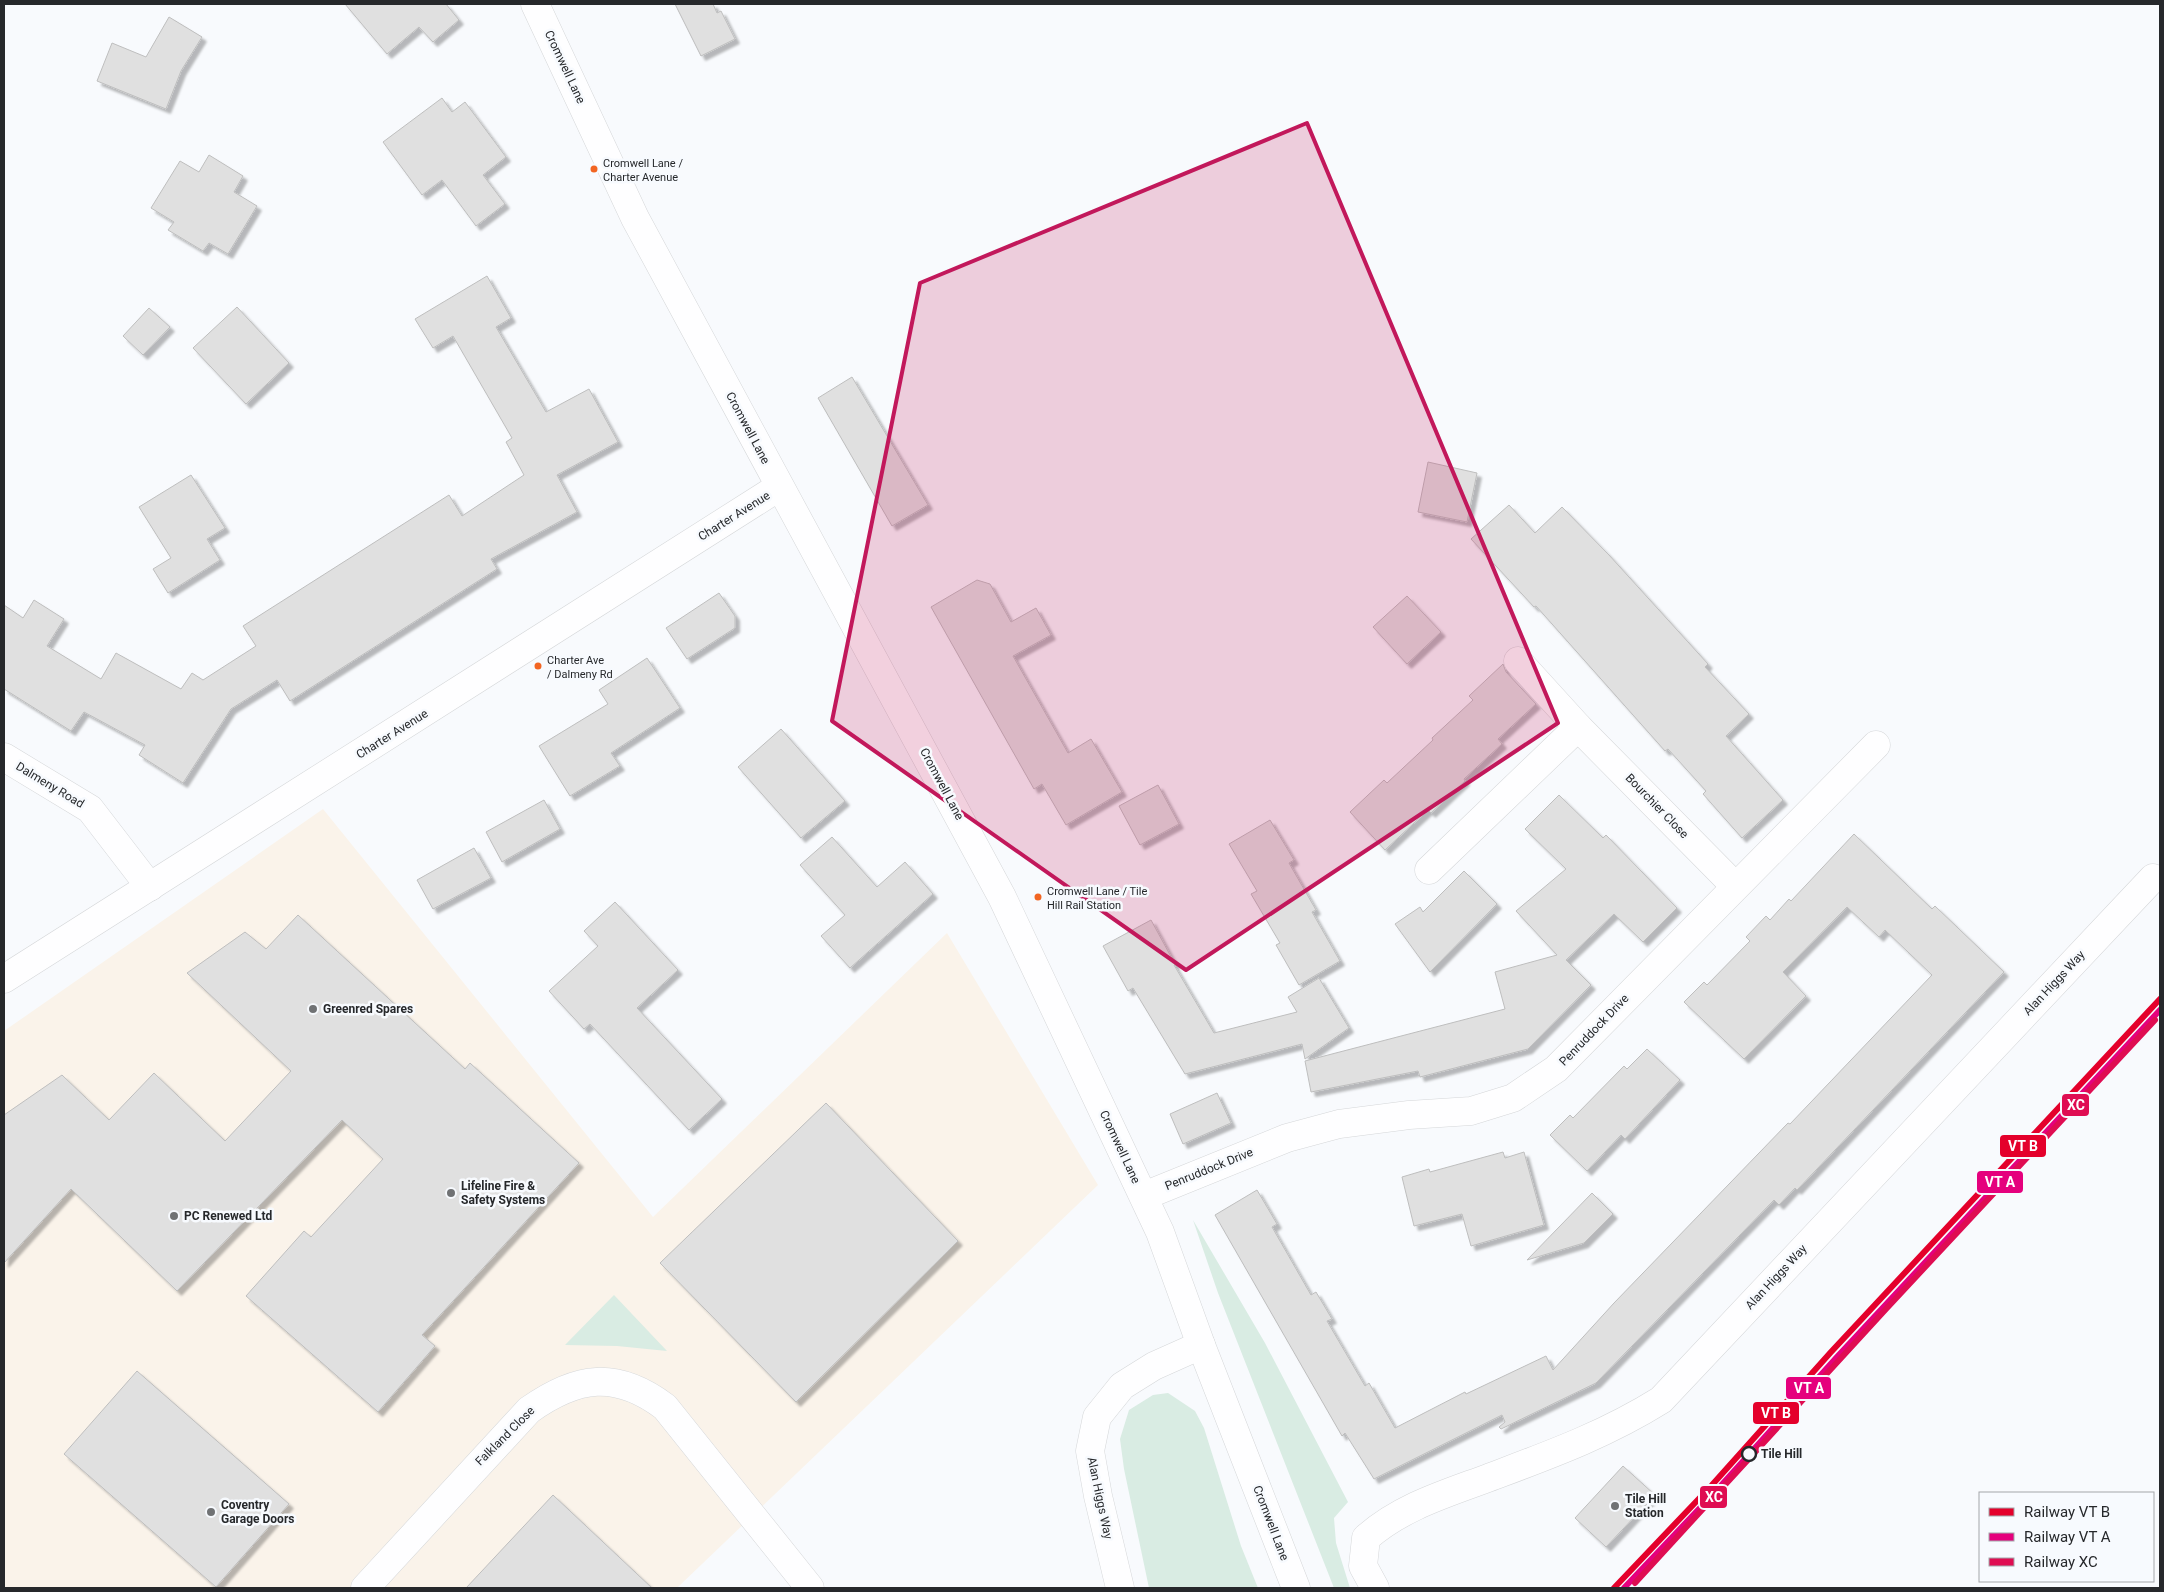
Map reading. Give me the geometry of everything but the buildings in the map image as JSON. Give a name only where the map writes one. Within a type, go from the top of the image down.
[{"type":"street","name":"Cromwell Lane","points":[[535,4],[635,218],[1002,896],[1160,1232],[1201,1344],[1296,1588]]},
{"type":"street","name":"Charter Avenue","points":[[4,979],[780,488]]},
{"type":"street","name":"Bourchier Close","points":[[1518,661],[1578,726],[1736,886]]},
{"type":"street","points":[[1429,870],[1578,726]]},
{"type":"street","name":"Penruddock Drive","points":[[1144,1196],[1287,1138],[1330,1126],[1409,1115],[1471,1111],[1513,1098],[1556,1069],[1876,745]]},
{"type":"street","name":"Dalmeny Road","points":[[4,757],[90,809],[150,887]]},
{"type":"street","name":"Alan Higgs Way","points":[[1375,1588],[1363,1566],[1366,1538],[1383,1523],[1414,1506],[1580,1443],[1626,1422],[1660,1400],[2154,878]]},
{"type":"street","name":"Alan Higgs Way","points":[[1120,1588],[1098,1496],[1090,1451],[1097,1417],[1122,1386],[1154,1366],[1201,1344]]},
{"type":"street","name":"Falkland Close","points":[[365,1588],[529,1410],[560,1390],[596,1381],[613,1381],[630,1386],[648,1394],[665,1407],[810,1588]]},
{"type":"highlighted area","points":[[1307,123],[1558,723],[1186,970],[832,721],[920,283]]},
{"type":"shaded area","points":[[323,809],[653,1217],[947,933],[1098,1185],[679,1588],[4,1588],[4,1031]]},
{"type":"green space","points":[[1193,1220],[1265,1343],[1348,1502],[1334,1518],[1336,1543],[1350,1588],[1334,1588],[1218,1293]]},
{"type":"green space","points":[[614,1295],[667,1351],[617,1346],[565,1345]]},
{"type":"green space","points":[[1168,1393],[1195,1411],[1204,1428],[1241,1546],[1258,1588],[1149,1588],[1124,1469],[1120,1439],[1129,1410],[1153,1395]]},
{"type":"transit line","points":[[1614,1588],[1712,1485],[1831,1352],[2160,999]]},
{"type":"transit line","points":[[1624,1588],[1717,1490],[1837,1357],[2160,1010]]},
{"type":"rail line","name":"XC","points":[[1635,1583],[1886,1309],[2155,1020]]},
{"type":"place","name":"Cromwell Lane / Charter Avenue","points":[[594,169]]},
{"type":"place","name":"Charter Ave / Dalmeny Rd","points":[[538,666]]},
{"type":"place","name":"Cromwell Lane / Tile Hill Rail Station","points":[[1038,897]]},
{"type":"place","name":"Greenred Spares","points":[[313,1009]]},
{"type":"place","name":"Lifeline Fire & Safety Systems","points":[[451,1193]]},
{"type":"place","name":"PC Renewed Ltd","points":[[174,1216]]},
{"type":"place","name":"Tile Hill","points":[[1749,1454]]},
{"type":"place","name":"Tile Hill Station","points":[[1615,1506]]},
{"type":"place","name":"Coventry Garage Doors","points":[[211,1512]]}]
